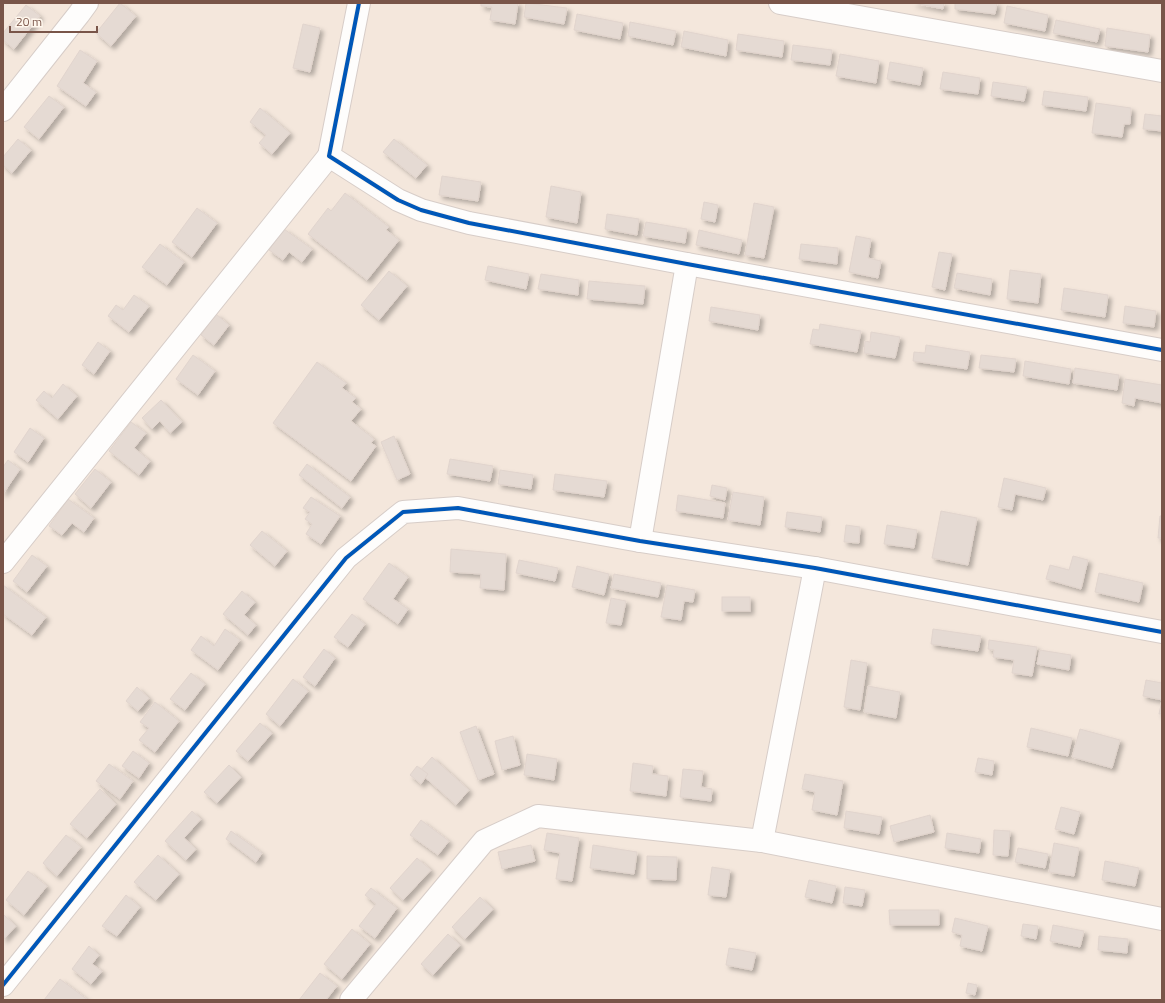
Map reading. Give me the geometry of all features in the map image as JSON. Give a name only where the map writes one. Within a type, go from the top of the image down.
[{"type":"street","points":[[3,110],[86,3]]},
{"type":"street","points":[[3,562],[329,156],[359,3]]},
{"type":"street","points":[[780,3],[1162,71]]},
{"type":"street","points":[[329,156],[398,200],[421,210],[469,223],[1162,350]]},
{"type":"street","points":[[640,541],[687,264]]},
{"type":"street","points":[[3,985],[346,558],[403,512],[458,508],[640,541],[815,568],[1162,632]]},
{"type":"street","points":[[762,841],[815,568]]},
{"type":"street","points":[[351,1000],[484,841],[538,816],[762,841],[1162,919]]},
{"type":"shaded area","points":[[3,3],[1162,3],[1162,1000],[3,1000]]},
{"type":"building","points":[[120,3],[136,16],[111,46],[96,33]]},
{"type":"building","points":[[481,3],[518,3],[515,24],[490,20],[492,7],[481,6]]},
{"type":"building","points":[[526,3],[567,8],[564,24],[524,17]]},
{"type":"building","points":[[913,3],[944,3],[943,9]]},
{"type":"building","points":[[955,3],[997,3],[995,14],[955,9]]},
{"type":"building","points":[[26,5],[40,16],[14,49],[3,40],[3,33]]},
{"type":"building","points":[[1007,6],[1048,15],[1045,31],[1004,23]]},
{"type":"building","points":[[577,14],[623,23],[620,39],[574,30]]},
{"type":"building","points":[[1056,20],[1100,29],[1097,42],[1053,33]]},
{"type":"building","points":[[630,22],[676,31],[673,45],[628,36]]},
{"type":"building","points":[[303,24],[320,28],[310,72],[293,68]]},
{"type":"building","points":[[1107,28],[1150,35],[1148,52],[1105,46]]},
{"type":"building","points":[[684,31],[728,40],[726,56],[681,47]]},
{"type":"building","points":[[738,34],[784,41],[782,57],[736,50]]},
{"type":"building","points":[[793,45],[832,50],[830,65],[791,60]]},
{"type":"building","points":[[80,50],[97,61],[83,83],[96,92],[86,106],[57,86]]},
{"type":"building","points":[[840,54],[879,61],[876,83],[836,76]]},
{"type":"building","points":[[890,62],[923,68],[920,85],[887,79]]},
{"type":"building","points":[[943,72],[980,78],[978,94],[940,89]]},
{"type":"building","points":[[993,82],[1027,87],[1024,101],[991,96]]},
{"type":"building","points":[[1044,91],[1088,97],[1086,111],[1042,105]]},
{"type":"building","points":[[49,96],[64,107],[39,139],[24,127]]},
{"type":"building","points":[[1096,103],[1131,108],[1130,124],[1124,124],[1122,137],[1092,133]]},
{"type":"building","points":[[260,108],[290,133],[272,154],[259,143],[266,135],[250,122]]},
{"type":"building","points":[[1145,114],[1162,116],[1162,131],[1143,129]]},
{"type":"building","points":[[18,139],[31,150],[12,173],[3,165],[3,157]]},
{"type":"building","points":[[394,139],[427,165],[416,178],[383,152]]},
{"type":"building","points":[[442,176],[481,182],[478,201],[439,195]]},
{"type":"building","points":[[551,186],[581,192],[577,223],[546,217]]},
{"type":"building","points":[[345,193],[389,227],[386,230],[399,240],[367,280],[308,234],[328,208],[331,211]]},
{"type":"building","points":[[704,202],[718,205],[715,222],[701,219]]},
{"type":"building","points":[[754,203],[774,207],[764,258],[745,255]]},
{"type":"building","points":[[197,208],[217,223],[192,257],[172,242]]},
{"type":"building","points":[[607,214],[639,219],[637,235],[605,229]]},
{"type":"building","points":[[646,222],[687,229],[685,243],[643,236]]},
{"type":"building","points":[[284,229],[312,249],[302,262],[289,252],[283,260],[269,250]]},
{"type":"building","points":[[699,230],[742,240],[739,254],[696,245]]},
{"type":"building","points":[[856,236],[871,239],[868,258],[881,261],[878,278],[849,272]]},
{"type":"building","points":[[160,244],[184,262],[167,285],[142,267]]},
{"type":"building","points":[[801,244],[838,248],[837,264],[799,259]]},
{"type":"building","points":[[939,252],[952,254],[945,290],[932,287]]},
{"type":"building","points":[[488,266],[529,274],[526,289],[485,280]]},
{"type":"building","points":[[1010,270],[1041,274],[1038,303],[1007,299]]},
{"type":"building","points":[[389,271],[407,286],[379,320],[361,305]]},
{"type":"building","points":[[957,273],[992,279],[990,295],[954,288]]},
{"type":"building","points":[[541,274],[579,280],[578,295],[538,289]]},
{"type":"building","points":[[589,281],[645,286],[643,304],[587,299]]},
{"type":"building","points":[[1064,288],[1108,295],[1105,317],[1061,310]]},
{"type":"building","points":[[134,295],[149,306],[129,332],[108,316],[116,305],[123,310]]},
{"type":"building","points":[[1125,306],[1156,311],[1154,327],[1123,323]]},
{"type":"building","points":[[711,307],[760,315],[758,330],[709,321]]},
{"type":"building","points":[[216,314],[229,325],[214,345],[201,335]]},
{"type":"building","points":[[820,324],[861,331],[857,352],[810,344],[813,329],[819,330]]},
{"type":"building","points":[[871,332],[900,337],[895,358],[864,353],[865,341],[870,342]]},
{"type":"building","points":[[98,342],[110,351],[94,374],[82,365]]},
{"type":"building","points":[[926,345],[970,352],[967,369],[913,361],[914,352],[925,353]]},
{"type":"building","points":[[193,355],[215,371],[198,395],[176,379]]},
{"type":"building","points":[[981,355],[1016,359],[1014,372],[979,368]]},
{"type":"building","points":[[1025,361],[1071,369],[1069,384],[1023,376]]},
{"type":"building","points":[[317,362],[346,383],[342,388],[356,398],[352,402],[361,409],[351,421],[374,439],[371,443],[376,446],[351,481],[273,423]]},
{"type":"building","points":[[1075,368],[1119,375],[1117,390],[1073,383]]},
{"type":"building","points":[[1125,379],[1162,385],[1162,403],[1135,398],[1134,406],[1122,403]]},
{"type":"building","points":[[63,384],[77,396],[58,419],[36,400],[44,391],[52,398]]},
{"type":"building","points":[[161,400],[182,422],[170,433],[160,421],[152,429],[142,418]]},
{"type":"building","points":[[131,422],[146,433],[134,448],[150,461],[139,475],[109,451]]},
{"type":"building","points":[[30,428],[44,438],[28,462],[14,452]]},
{"type":"building","points":[[394,436],[410,474],[397,480],[381,442]]},
{"type":"building","points":[[450,459],[493,466],[490,481],[447,474]]},
{"type":"building","points":[[8,460],[20,469],[3,494],[3,467]]},
{"type":"building","points":[[307,464],[350,497],[342,508],[299,475]]},
{"type":"building","points":[[95,469],[111,482],[91,508],[75,494]]},
{"type":"building","points":[[500,470],[533,475],[531,489],[498,484]]},
{"type":"building","points":[[555,474],[607,481],[604,497],[553,490]]},
{"type":"building","points":[[1004,478],[1046,488],[1043,500],[1015,494],[1012,510],[998,507]]},
{"type":"building","points":[[712,485],[727,488],[725,500],[710,496]]},
{"type":"building","points":[[733,492],[764,497],[760,525],[728,520]]},
{"type":"building","points":[[678,495],[725,503],[723,518],[676,511]]},
{"type":"building","points":[[311,497],[340,516],[321,544],[306,534],[312,524],[305,519],[310,512],[303,508]]},
{"type":"building","points":[[68,499],[94,518],[84,532],[72,523],[62,535],[49,526]]},
{"type":"building","points":[[941,511],[977,518],[968,565],[932,558]]},
{"type":"building","points":[[787,512],[822,517],[820,532],[785,527]]},
{"type":"building","points":[[1160,516],[1162,516],[1162,538],[1158,538]]},
{"type":"building","points":[[846,525],[860,527],[859,543],[844,542]]},
{"type":"building","points":[[887,525],[917,530],[914,548],[884,544]]},
{"type":"building","points":[[262,531],[287,551],[275,566],[250,545]]},
{"type":"building","points":[[451,549],[506,554],[504,590],[480,588],[481,574],[450,572]]},
{"type":"building","points":[[32,555],[47,566],[27,592],[13,581]]},
{"type":"building","points":[[1073,556],[1088,560],[1081,589],[1046,579],[1050,565],[1069,570]]},
{"type":"building","points":[[519,560],[558,568],[555,581],[516,573]]},
{"type":"building","points":[[389,563],[408,577],[393,599],[408,609],[398,624],[363,599]]},
{"type":"building","points":[[577,566],[609,574],[604,595],[572,587]]},
{"type":"building","points":[[1099,573],[1143,583],[1139,602],[1095,592]]},
{"type":"building","points":[[614,574],[661,583],[658,597],[611,588]]},
{"type":"building","points":[[3,585],[46,617],[32,635],[3,614]]},
{"type":"building","points":[[667,585],[695,590],[693,602],[684,601],[681,620],[661,617]]},
{"type":"building","points":[[242,591],[255,602],[244,615],[256,625],[248,635],[223,614]]},
{"type":"building","points":[[722,597],[750,597],[750,611],[722,611]]},
{"type":"building","points":[[611,598],[626,601],[621,625],[606,623]]},
{"type":"building","points":[[352,614],[365,624],[348,647],[334,637]]},
{"type":"building","points":[[225,629],[240,640],[218,670],[191,650],[201,636],[214,646]]},
{"type":"building","points":[[933,629],[981,636],[978,651],[931,644]]},
{"type":"building","points":[[989,640],[1037,647],[1032,676],[1012,673],[1014,660],[993,657],[994,650],[988,649]]},
{"type":"building","points":[[324,649],[335,658],[315,686],[303,677]]},
{"type":"building","points":[[1040,650],[1071,655],[1069,670],[1037,664]]},
{"type":"building","points":[[851,660],[867,663],[860,710],[844,707]]},
{"type":"building","points":[[191,673],[205,684],[185,710],[170,699]]},
{"type":"building","points":[[293,679],[308,691],[280,726],[266,714]]},
{"type":"building","points":[[1146,680],[1162,683],[1162,700],[1143,696]]},
{"type":"building","points":[[868,686],[900,692],[896,718],[864,712]]},
{"type":"building","points":[[137,687],[149,698],[138,711],[126,701]]},
{"type":"building","points":[[1162,700],[1162,714],[1159,714]]},
{"type":"building","points":[[155,702],[179,721],[155,752],[139,740],[149,728],[140,722]]},
{"type":"building","points":[[260,723],[272,733],[248,761],[236,751]]},
{"type":"building","points":[[476,726],[494,774],[478,780],[460,732]]},
{"type":"building","points":[[1031,728],[1072,738],[1068,756],[1027,747]]},
{"type":"building","points":[[1080,729],[1120,740],[1112,768],[1072,757]]},
{"type":"building","points":[[513,736],[520,765],[502,770],[495,741]]},
{"type":"building","points":[[133,751],[149,763],[139,778],[122,766]]},
{"type":"building","points":[[527,754],[557,759],[554,780],[524,775]]},
{"type":"building","points":[[432,757],[469,790],[456,805],[419,772]]},
{"type":"building","points":[[978,758],[994,761],[992,775],[975,772]]},
{"type":"building","points":[[633,763],[653,766],[652,774],[668,776],[666,796],[630,791]]},
{"type":"building","points":[[109,764],[133,781],[120,799],[96,781]]},
{"type":"building","points":[[229,765],[241,777],[217,803],[204,792]]},
{"type":"building","points":[[417,766],[428,774],[421,784],[410,775]]},
{"type":"building","points":[[683,769],[703,771],[701,787],[712,789],[711,801],[680,797]]},
{"type":"building","points":[[805,774],[843,781],[837,815],[812,810],[815,792],[802,789]]},
{"type":"building","points":[[100,789],[116,804],[87,838],[70,824]]},
{"type":"building","points":[[1061,807],[1080,812],[1074,834],[1055,829]]},
{"type":"building","points":[[192,811],[201,819],[184,838],[196,849],[186,860],[165,841]]},
{"type":"building","points":[[846,811],[882,817],[879,834],[844,828]]},
{"type":"building","points":[[930,815],[934,832],[894,842],[890,826]]},
{"type":"building","points":[[421,820],[449,841],[438,855],[410,835]]},
{"type":"building","points":[[994,830],[1010,831],[1008,856],[993,855]]},
{"type":"building","points":[[231,831],[262,853],[256,862],[226,839]]},
{"type":"building","points":[[547,833],[579,838],[572,881],[556,879],[560,853],[544,850]]},
{"type":"building","points":[[947,833],[981,839],[979,853],[945,848]]},
{"type":"building","points":[[66,835],[81,847],[57,876],[43,863]]},
{"type":"building","points":[[1054,843],[1079,848],[1074,876],[1049,872]]},
{"type":"building","points":[[531,845],[535,861],[502,869],[498,852]]},
{"type":"building","points":[[593,845],[637,852],[634,874],[590,868]]},
{"type":"building","points":[[1018,848],[1048,854],[1045,868],[1015,862]]},
{"type":"building","points":[[158,855],[179,874],[156,900],[134,882]]},
{"type":"building","points":[[647,856],[677,857],[676,880],[647,879]]},
{"type":"building","points":[[417,858],[431,870],[403,900],[390,888]]},
{"type":"building","points":[[1105,861],[1139,868],[1135,886],[1102,880]]},
{"type":"building","points":[[712,867],[730,870],[726,897],[708,895]]},
{"type":"building","points":[[28,871],[47,886],[24,915],[6,900]]},
{"type":"building","points":[[809,880],[836,886],[832,903],[805,897]]},
{"type":"building","points":[[845,887],[865,890],[862,906],[843,903]]},
{"type":"building","points":[[371,888],[397,908],[375,938],[359,926],[376,904],[365,895]]},
{"type":"building","points":[[126,895],[140,907],[117,936],[102,926]]},
{"type":"building","points":[[480,897],[493,909],[465,939],[452,927]]},
{"type":"building","points":[[889,910],[939,910],[939,925],[890,925]]},
{"type":"building","points":[[3,914],[16,926],[3,940]]},
{"type":"building","points":[[955,918],[988,926],[982,951],[960,946],[962,935],[952,932]]},
{"type":"building","points":[[1023,924],[1038,926],[1036,939],[1021,936]]},
{"type":"building","points":[[1053,925],[1084,931],[1080,947],[1050,941]]},
{"type":"building","points":[[352,929],[370,944],[342,979],[324,964]]},
{"type":"building","points":[[448,934],[460,945],[433,975],[421,964]]},
{"type":"building","points":[[1099,936],[1128,939],[1127,953],[1098,950]]},
{"type":"building","points":[[89,946],[99,955],[92,964],[102,971],[91,984],[72,969]]},
{"type":"building","points":[[729,948],[756,953],[752,970],[726,965]]},
{"type":"building","points":[[320,973],[337,986],[326,1000],[299,1000]]},
{"type":"building","points":[[60,979],[88,1000],[44,1000]]},
{"type":"building","points":[[968,983],[977,985],[975,995],[966,993]]},
{"type":"cycle path","points":[[359,3],[329,156],[398,200],[421,210],[469,223],[1162,350]]},
{"type":"cycle path","points":[[3,985],[346,558],[403,512],[458,508],[640,541],[815,568],[1162,632]]}]
